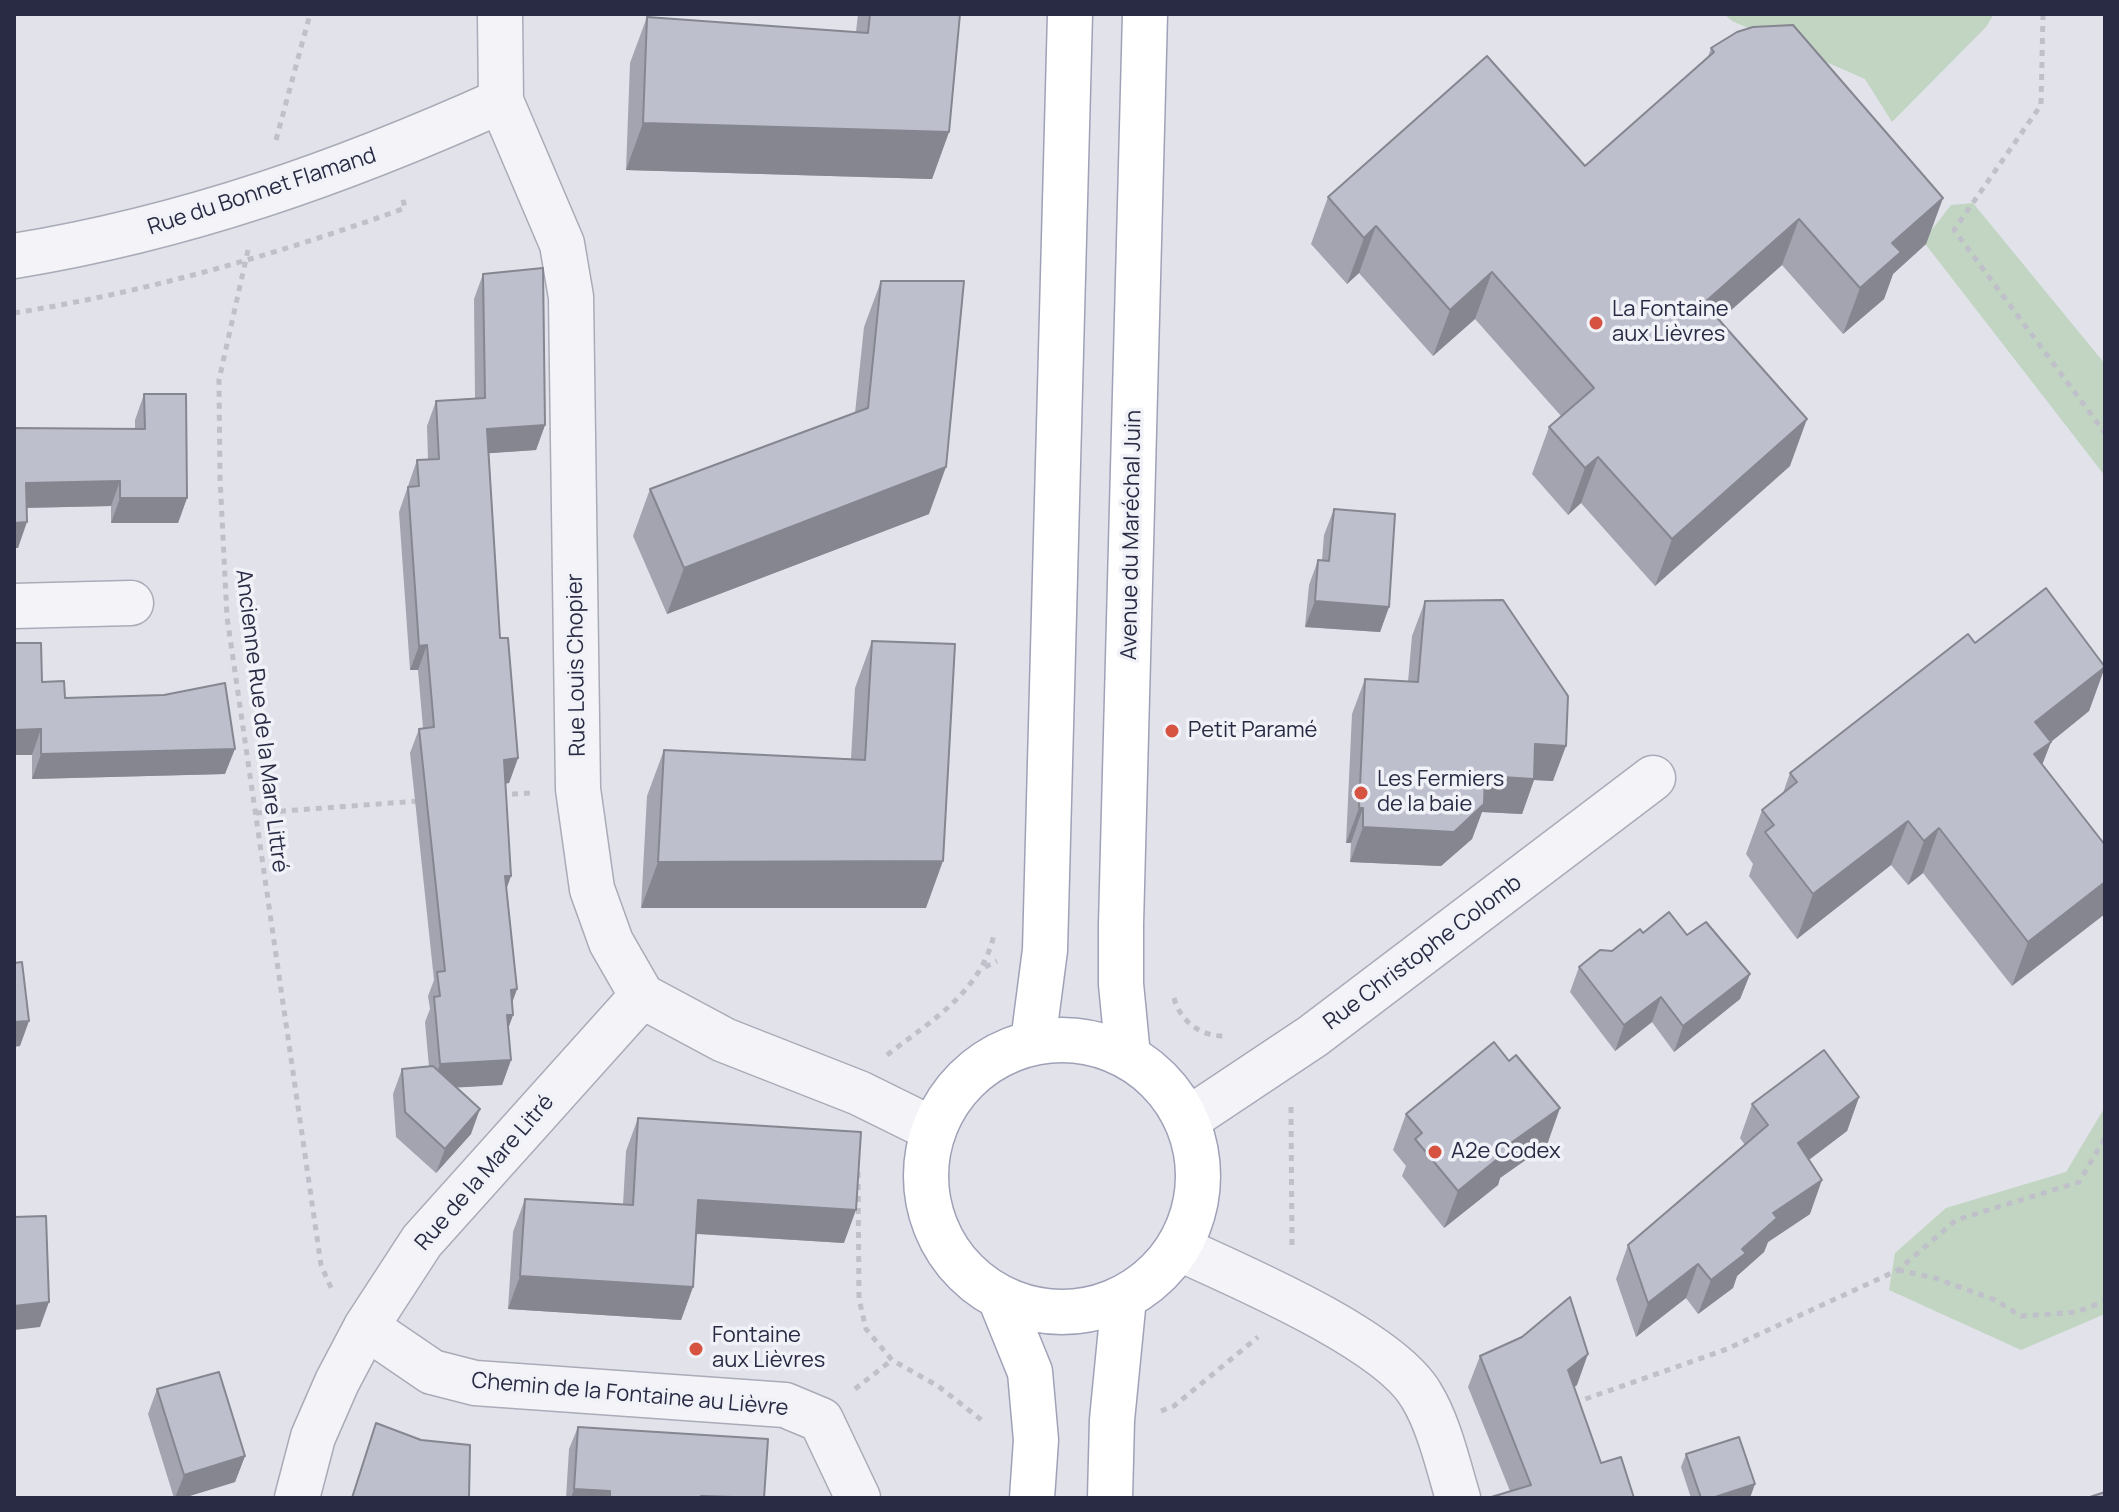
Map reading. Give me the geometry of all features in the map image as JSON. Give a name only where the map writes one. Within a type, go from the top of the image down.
[{"type":"main road","points":[[1033,1042],[1045,950],[1070,14]]},
{"type":"main road","name":"Avenue du Maréchal Juin","points":[[1128,1056],[1121,984],[1121,924],[1145,14]]},
{"type":"main road","points":[[1066,1039],[1098,1043],[1128,1056],[1163,1083],[1187,1120],[1199,1172],[1190,1224],[1178,1248],[1163,1268],[1124,1298],[1094,1309],[1063,1313],[1031,1309],[1000,1298],[973,1280],[951,1256],[935,1227],[927,1195],[926,1162],[934,1130],[949,1099],[973,1073],[1001,1054],[1033,1042],[1066,1039]]},
{"type":"main road","points":[[1000,1298],[1030,1372],[1036,1440],[1032,1498]]},
{"type":"main road","points":[[1110,1498],[1112,1420],[1124,1298]]},
{"type":"street","name":"Rue Louis Chopier","points":[[500,14],[501,101],[562,244],[571,297],[578,789],[592,889],[611,942],[642,996]]},
{"type":"street","name":"Rue du Bonnet Flamand","points":[[14,256],[94,243],[192,219],[391,150],[501,101]]},
{"type":"street","points":[[14,606],[131,603]]},
{"type":"street","name":"Rue Christophe Colomb","points":[[1187,1120],[1283,1059],[1653,778]]},
{"type":"street","points":[[642,996],[724,1040],[859,1093],[934,1130]]},
{"type":"street","name":"Rue de la Mare Litré","points":[[297,1498],[313,1437],[366,1327],[422,1241],[642,996]]},
{"type":"street","points":[[1178,1248],[1283,1296],[1393,1362],[1421,1394],[1458,1498]]},
{"type":"street","name":"Chemin de la Fontaine au Lièvre","points":[[366,1327],[396,1351],[432,1372],[475,1383],[785,1405],[821,1420],[858,1498]]},
{"type":"path","name":"Ancienne Rue de la Mare Littré","points":[[310,14],[261,195],[219,380],[220,478],[227,617],[321,1265],[336,1300],[366,1327]]},
{"type":"path","points":[[2043,14],[2041,105],[1954,230],[2105,433]]},
{"type":"path","points":[[486,796],[578,789]]},
{"type":"path","points":[[256,813],[425,801]]},
{"type":"path","points":[[859,1093],[870,1067],[958,999],[985,967],[1016,951],[1045,950]]},
{"type":"path","points":[[1112,1420],[1141,1419],[1174,1406],[1257,1338],[1294,1276],[1290,1227],[1294,1074],[1268,1039],[1259,1033],[1214,1036],[1199,1030],[1185,1020],[1173,993]]},
{"type":"path","points":[[1562,1407],[1727,1349],[1898,1270],[1956,1220],[2079,1182],[2105,1138]]},
{"type":"path","points":[[858,1164],[859,1299],[866,1329],[892,1360],[938,1386],[1007,1440],[1036,1440]]},
{"type":"path","points":[[1898,1270],[1935,1278],[1995,1300],[2021,1316],[2077,1312],[2105,1301]]},
{"type":"green space","points":[[1724,14],[1994,14],[1986,27],[1892,122],[1865,79],[1732,21]]},
{"type":"green space","points":[[1973,203],[2105,364],[2105,476],[1923,241],[1951,205]]},
{"type":"green space","points":[[2105,1107],[2105,1314],[2021,1350],[1889,1290],[1895,1253],[1946,1208],[2066,1172]]},
{"type":"building","points":[[870,14],[960,14],[949,132],[643,123],[647,17],[868,33]]},
{"type":"building","name":"La Fontaine aux Lièvres","points":[[1793,25],[1943,198],[1892,243],[1901,252],[1860,288],[1799,219],[1704,303],[1807,419],[1672,539],[1598,457],[1585,468],[1549,427],[1594,388],[1492,272],[1450,310],[1376,226],[1364,238],[1328,197],[1487,56],[1585,166],[1714,52],[1711,48],[1737,32],[1753,27]]},
{"type":"building","points":[[543,268],[545,425],[487,429],[500,638],[508,638],[518,758],[504,760],[511,876],[505,876],[517,989],[511,990],[513,1015],[507,1015],[511,1060],[440,1064],[434,997],[440,996],[437,972],[445,971],[419,729],[434,727],[427,645],[419,646],[408,487],[419,486],[417,460],[439,459],[436,401],[485,398],[483,274]]},
{"type":"building","points":[[881,281],[964,281],[946,467],[684,568],[650,489],[868,408]]},
{"type":"building","points":[[144,394],[186,394],[187,498],[120,498],[120,481],[26,483],[27,522],[14,523],[14,428],[145,429]]},
{"type":"building","points":[[1334,509],[1395,514],[1389,607],[1315,601],[1318,560],[1329,561]]},
{"type":"building","points":[[2046,588],[2105,667],[2035,722],[2051,742],[2034,754],[2105,845],[2105,882],[2028,942],[1939,828],[1924,841],[1908,821],[1813,894],[1765,832],[1774,825],[1762,810],[1797,782],[1790,773],[1968,634],[1975,643]]},
{"type":"building","points":[[1503,600],[1568,696],[1566,746],[1535,744],[1534,779],[1485,776],[1484,804],[1454,832],[1363,827],[1363,808],[1359,808],[1365,679],[1418,682],[1425,601]]},
{"type":"building","points":[[872,641],[955,644],[943,861],[658,862],[664,750],[865,760]]},
{"type":"building","points":[[14,643],[41,643],[42,682],[64,681],[65,698],[164,695],[225,683],[235,749],[41,754],[41,729],[14,730]]},
{"type":"building","points":[[1669,912],[1687,935],[1706,922],[1750,974],[1683,1026],[1661,997],[1624,1025],[1579,967],[1600,950],[1612,951],[1640,929],[1643,933]]},
{"type":"building","points":[[22,962],[29,1021],[14,1022],[14,963]]},
{"type":"building","points":[[1494,1042],[1509,1061],[1516,1055],[1560,1108],[1508,1145],[1511,1148],[1458,1191],[1415,1139],[1422,1133],[1406,1114]]},
{"type":"building","points":[[1824,1050],[1859,1097],[1798,1143],[1822,1180],[1773,1213],[1777,1218],[1742,1249],[1746,1253],[1711,1280],[1698,1264],[1648,1303],[1628,1245],[1768,1125],[1752,1104]]},
{"type":"building","points":[[433,1066],[480,1109],[445,1149],[405,1112],[402,1069]]},
{"type":"building","points":[[638,1118],[861,1132],[856,1210],[698,1200],[693,1287],[520,1276],[525,1199],[633,1205]]},
{"type":"building","points":[[46,1216],[49,1302],[14,1306],[14,1217]]},
{"type":"building","points":[[1570,1297],[1588,1354],[1568,1370],[1601,1463],[1621,1457],[1634,1498],[1488,1498],[1531,1485],[1480,1356],[1522,1337]]},
{"type":"building","points":[[219,1372],[245,1456],[184,1475],[157,1389]]},
{"type":"building","points":[[376,1423],[421,1440],[470,1445],[469,1498],[352,1498]]},
{"type":"building","points":[[578,1427],[768,1439],[764,1498],[610,1498],[610,1491],[574,1489]]},
{"type":"building","points":[[1739,1437],[1755,1484],[1712,1498],[1701,1498],[1686,1454]]},
{"type":"building","points":[[2105,1492],[2105,1498],[2087,1498]]},
{"type":"place","name":"La Fontaine aux Lièvres","points":[[1596,323]]},
{"type":"place","name":"Petit Paramé","points":[[1172,731]]},
{"type":"place","name":"Les Fermiers de la baie","points":[[1361,793]]},
{"type":"place","name":"A2e Codex","points":[[1435,1152]]},
{"type":"place","name":"Fontaine aux Lièvres","points":[[696,1349]]}]
